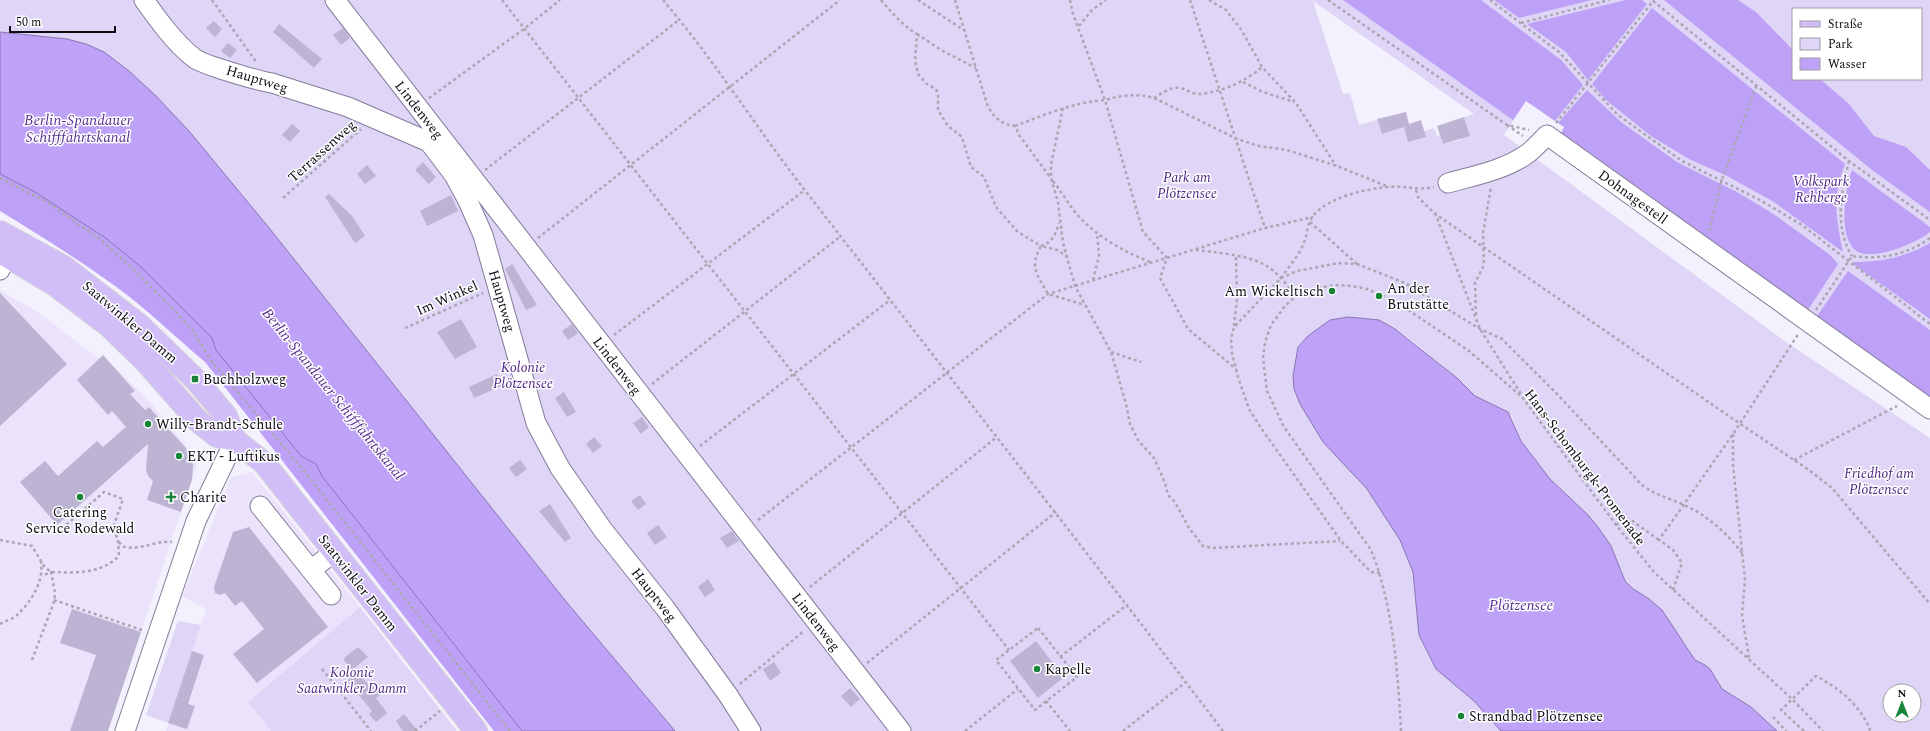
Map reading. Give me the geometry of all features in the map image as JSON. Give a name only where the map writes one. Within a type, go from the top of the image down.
[{"type":"main road","name":"Saatwinkler Damm","points":[[0,232],[7,256],[64,267],[116,306],[157,341],[195,379],[226,416],[235,440],[264,464],[476,731]]},
{"type":"street","name":"Hauptweg","points":[[144,0],[169,35],[195,60],[259,81],[272,83],[348,107],[429,142],[459,171],[467,199],[483,236],[536,423],[560,468],[603,530],[665,608],[728,695],[751,731]]},
{"type":"street","name":"Lindenweg","points":[[335,0],[459,171],[816,621],[901,731]]},
{"type":"street","points":[[1448,184],[1492,170],[1517,160],[1528,154],[1547,135]]},
{"type":"street","name":"Dohnagestell","points":[[1547,135],[1704,249],[1930,409]]},
{"type":"street","points":[[125,731],[196,521],[235,440]]},
{"type":"street","points":[[260,506],[331,595]]},
{"type":"street","points":[[311,570],[334,552]]},
{"type":"path","points":[[212,0],[272,83]]},
{"type":"path","points":[[502,0],[1009,650]]},
{"type":"path","points":[[427,99],[524,29],[560,0]]},
{"type":"path","points":[[663,0],[730,86],[805,190],[946,373],[1056,512],[1224,731]]},
{"type":"path","points":[[536,240],[840,0]]},
{"type":"path","points":[[881,0],[893,15],[907,28],[941,50],[976,68]]},
{"type":"path","points":[[918,0],[965,31]]},
{"type":"path","points":[[955,0],[988,107],[998,121],[1006,125],[1015,126],[1063,108],[1090,101],[1105,100],[1126,94],[1140,94],[1154,98],[1237,139],[1259,146],[1287,150],[1337,166],[1389,187]]},
{"type":"path","points":[[1070,0],[1073,14],[1079,26],[1105,100],[1143,232],[1167,258]]},
{"type":"path","points":[[1079,26],[1092,10],[1106,0]]},
{"type":"path","points":[[1190,0],[1237,139],[1265,228]]},
{"type":"path","points":[[1209,0],[1226,10],[1242,31],[1262,66],[1296,103],[1337,166]]},
{"type":"path","points":[[1328,0],[1507,125],[1547,135],[1654,0],[1850,161],[1930,220]]},
{"type":"path","points":[[1490,0],[1559,52],[1618,115],[1682,161],[1760,200],[1802,225],[1847,262],[1930,324]]},
{"type":"path","points":[[1521,23],[1609,0]]},
{"type":"path","points":[[483,172],[679,20]]},
{"type":"path","points":[[917,34],[915,61],[918,74],[927,84],[936,89],[938,95],[938,110],[948,126],[962,137],[971,167],[984,177],[996,207],[1018,232],[1041,246],[1057,250],[1069,258]]},
{"type":"path","points":[[1154,98],[1172,89],[1180,88],[1191,93],[1200,94],[1220,89],[1243,82],[1262,66]]},
{"type":"path","points":[[1243,82],[1263,92],[1296,103]]},
{"type":"path","points":[[1704,249],[1722,180],[1757,84]]},
{"type":"path","points":[[1063,108],[1051,164],[1051,178],[1058,202],[1059,222],[1063,243],[1069,258],[1075,286],[1111,352],[1126,404],[1130,424],[1138,440],[1154,458],[1165,483],[1168,495],[1175,502],[1189,528],[1203,546],[1213,548],[1341,541]]},
{"type":"path","name":"Terrassenweg","points":[[283,198],[373,118]]},
{"type":"path","points":[[1015,126],[1019,135],[1076,212],[1097,232],[1124,252],[1150,263]]},
{"type":"path","points":[[1850,161],[1840,206],[1844,243],[1852,256]]},
{"type":"path","points":[[1476,319],[1475,283],[1484,264],[1483,233],[1490,196],[1492,170]]},
{"type":"path","points":[[0,178],[44,201],[100,240],[132,268],[176,312],[193,331],[210,359],[305,472],[510,731]]},
{"type":"path","points":[[1234,327],[1281,278],[1304,243],[1313,216],[1326,204],[1360,192],[1389,187],[1403,187],[1416,190],[1448,184]]},
{"type":"path","points":[[611,337],[805,190]]},
{"type":"path","points":[[1416,190],[1421,201],[1434,213],[1794,460],[1832,488],[1845,501],[1930,604]]},
{"type":"path","points":[[1434,213],[1480,328],[1522,397]]},
{"type":"path","points":[[754,522],[850,446],[1048,294],[1265,228],[1313,216]]},
{"type":"path","points":[[1059,222],[1054,238],[1049,244],[1041,246],[1034,259],[1036,273],[1048,294],[1086,305]]},
{"type":"path","points":[[1310,222],[1357,264]]},
{"type":"path","points":[[1093,280],[1099,256],[1097,232]]},
{"type":"path","points":[[649,387],[841,236]]},
{"type":"path","points":[[1852,256],[1866,258],[1891,255],[1918,247],[1930,238]]},
{"type":"path","points":[[1194,249],[1236,256],[1263,264],[1281,278],[1296,296]]},
{"type":"path","points":[[1236,256],[1237,299],[1234,327],[1231,338],[1236,369],[1249,409],[1341,541],[1371,572],[1380,573]]},
{"type":"path","points":[[1659,540],[1733,434],[1852,256]]},
{"type":"path","points":[[1167,258],[1160,278],[1188,330],[1236,369]]},
{"type":"path","points":[[1281,278],[1297,271],[1338,263],[1357,264],[1405,283],[1480,328],[1502,339],[1526,362],[1641,484],[1650,492],[1684,505],[1711,520],[1742,553]]},
{"type":"path","name":"Hans-Schomburgk-Promenade","points":[[1401,731],[1394,653],[1380,573],[1371,550],[1284,427],[1267,391],[1263,358],[1265,342],[1271,325],[1285,306],[1296,296],[1316,288],[1337,285],[1367,289],[1395,301],[1469,352],[1522,397],[1616,525],[1654,572],[1792,699],[1823,731]]},
{"type":"path","name":"Im Winkel","points":[[404,328],[498,286]]},
{"type":"path","points":[[697,448],[890,300]]},
{"type":"path","points":[[1111,352],[1141,362]]},
{"type":"path","points":[[1794,460],[1901,404]]},
{"type":"path","points":[[1733,434],[1733,465],[1745,580],[1742,615],[1749,659]]},
{"type":"path","points":[[806,589],[997,438]]},
{"type":"path","points":[[65,526],[104,492],[123,499],[113,528],[122,546],[136,548],[154,543],[175,543]]},
{"type":"path","points":[[865,665],[1056,512]]},
{"type":"path","points":[[1616,525],[1624,519],[1631,520],[1673,550],[1682,563],[1673,590]]},
{"type":"path","points":[[0,540],[32,546],[51,572],[55,593],[54,600],[32,660]]},
{"type":"path","points":[[42,576],[51,572],[95,570],[111,564],[118,556],[118,540]]},
{"type":"path","points":[[0,624],[16,616],[38,587],[42,576],[41,560]]},
{"type":"path","points":[[54,600],[144,631]]},
{"type":"path","points":[[1060,657],[1127,605]]},
{"type":"path","points":[[728,695],[747,676],[816,621]]},
{"type":"path","points":[[1038,628],[1077,677],[1035,710],[996,660],[1009,650],[1038,628]]},
{"type":"path","points":[[322,668],[371,731]]},
{"type":"path","points":[[1804,731],[1781,710],[1816,676],[1836,688],[1853,702],[1864,715],[1870,729],[1868,731]]},
{"type":"path","points":[[1123,731],[1186,682]]},
{"type":"path","points":[[965,731],[1018,689]]},
{"type":"path","points":[[1046,701],[1070,731]]},
{"type":"path","points":[[415,731],[443,709]]},
{"type":"path","points":[[1773,717],[1786,731]]},
{"type":"shaded area","points":[[0,290],[42,315],[99,359],[103,355],[150,402],[198,461],[108,731],[0,731]]},
{"type":"shaded area","points":[[252,472],[360,607],[248,702],[271,731],[166,731],[206,609],[182,596],[231,477]]},
{"type":"green space","points":[[0,0],[1930,0],[1930,401],[1561,133],[1564,127],[1526,101],[1504,135],[1786,342],[1930,438],[1930,731],[1777,731],[1751,707],[1722,689],[1710,669],[1695,660],[1688,648],[1649,599],[1640,595],[1625,581],[1611,546],[1598,527],[1588,515],[1550,479],[1521,441],[1512,417],[1503,409],[1475,396],[1457,378],[1406,336],[1348,317],[1330,320],[1308,336],[1298,347],[1294,389],[1300,404],[1323,442],[1367,489],[1400,540],[1413,572],[1419,635],[1451,682],[1474,701],[1501,731],[675,731],[564,599],[270,229],[189,131],[67,39],[0,32]],"holes":[[[1313,1],[1474,114],[1464,117],[1461,140],[1443,144],[1440,135],[1437,136],[1434,128],[1424,131],[1426,137],[1409,142],[1404,127],[1382,134],[1377,120],[1359,125],[1350,93],[1343,94]]]},
{"type":"green space","points":[[1343,0],[1481,0],[1561,60],[1583,85],[1555,121],[1526,101],[1513,120]]},
{"type":"green space","points":[[1494,0],[1592,0],[1519,18]]},
{"type":"green space","points":[[1626,0],[1642,0],[1647,4],[1588,80],[1566,52],[1527,24]]},
{"type":"green space","points":[[1664,0],[1738,0],[1756,12],[1792,49],[1792,80],[1821,80],[1849,104],[1874,136],[1906,147],[1930,170],[1930,212],[1872,170]]},
{"type":"green space","name":"Volkspark Rehberge","points":[[1652,8],[1845,164],[1838,187],[1836,208],[1843,252],[1774,202],[1727,176],[1687,158],[1651,136],[1606,100],[1592,84]]},
{"type":"green space","points":[[1587,90],[1621,122],[1677,162],[1737,192],[1772,213],[1830,255],[1838,264],[1806,313],[1565,142],[1561,133],[1564,127],[1558,123]]},
{"type":"green space","points":[[1852,170],[1930,227],[1930,232],[1905,246],[1882,253],[1862,253],[1855,250],[1846,234],[1844,212],[1847,188]]},
{"type":"green space","points":[[0,174],[35,192],[107,239],[142,268],[212,338],[216,350],[301,456],[316,464],[322,476],[522,731],[494,731],[205,362],[115,286],[44,238],[0,211]]},
{"type":"green space","points":[[1930,243],[1930,319],[1853,264],[1854,262],[1893,258],[1912,252]]},
{"type":"green space","points":[[1848,271],[1930,330],[1930,401],[1815,319]]},
{"type":"green space","name":"Kolonie Saatwinkler Damm","points":[[360,607],[457,731],[271,731],[248,702]]},
{"type":"green space","points":[[178,621],[201,625],[168,723],[146,715]]},
{"type":"water","name":"Berlin-Spandauer Schifffahrtskanal","points":[[0,32],[67,39],[86,44],[104,52],[129,71],[155,95],[189,131],[270,229],[564,599],[675,731],[522,731],[322,476],[316,464],[301,456],[216,350],[212,338],[142,268],[107,239],[35,192],[0,174]]},
{"type":"water","name":"Plötzensee","points":[[1348,317],[1379,320],[1395,329],[1457,378],[1475,396],[1508,412],[1521,441],[1550,479],[1588,515],[1598,527],[1611,546],[1625,581],[1662,610],[1695,660],[1710,669],[1722,689],[1751,707],[1777,731],[1501,731],[1474,701],[1436,669],[1419,635],[1413,572],[1400,540],[1367,489],[1323,442],[1300,404],[1294,389],[1293,376],[1298,347],[1308,336],[1330,320]]},
{"type":"building","points":[[214,21],[222,29],[215,37],[206,28]]},
{"type":"building","points":[[279,24],[322,59],[314,68],[273,32]]},
{"type":"building","points":[[343,28],[350,38],[341,45],[333,35]]},
{"type":"building","points":[[228,43],[237,50],[230,58],[221,51]]},
{"type":"building","points":[[1406,112],[1409,124],[1421,120],[1426,137],[1408,142],[1404,127],[1382,134],[1377,119]]},
{"type":"building","points":[[1464,117],[1470,136],[1443,144],[1437,126]]},
{"type":"building","points":[[292,124],[300,131],[290,142],[282,135]]},
{"type":"building","points":[[423,162],[436,177],[429,184],[415,170]]},
{"type":"building","points":[[367,165],[376,176],[365,184],[357,174]]},
{"type":"building","points":[[329,194],[352,216],[365,236],[355,243],[325,197]]},
{"type":"building","points":[[451,195],[458,211],[427,226],[420,211]]},
{"type":"building","points":[[512,264],[537,305],[526,310],[505,269]]},
{"type":"building","points":[[0,293],[67,364],[0,426]]},
{"type":"building","points":[[461,319],[477,347],[455,359],[437,332]]},
{"type":"building","points":[[572,324],[578,333],[568,340],[562,331]]},
{"type":"building","points":[[103,355],[135,391],[130,394],[145,410],[149,407],[185,447],[192,459],[192,480],[181,512],[147,500],[153,481],[148,476],[146,470],[148,444],[57,525],[20,482],[45,461],[58,476],[97,441],[103,447],[126,427],[112,411],[108,415],[77,380]]},
{"type":"building","points":[[497,374],[502,386],[474,398],[469,387]]},
{"type":"building","points":[[564,392],[576,412],[567,417],[555,398]]},
{"type":"building","points":[[642,417],[649,427],[641,434],[633,423]]},
{"type":"building","points":[[594,437],[602,446],[593,453],[586,444]]},
{"type":"building","points":[[520,460],[527,469],[516,477],[509,468]]},
{"type":"building","points":[[640,495],[646,504],[638,510],[631,501]]},
{"type":"building","points":[[550,504],[571,538],[565,542],[539,511]]},
{"type":"building","points":[[658,525],[667,537],[655,545],[647,533]]},
{"type":"building","points":[[249,527],[328,627],[257,683],[233,654],[264,629],[242,601],[235,606],[225,593],[220,595],[215,593],[214,587],[233,532]]},
{"type":"building","points":[[732,531],[739,541],[727,548],[720,538]]},
{"type":"building","points":[[708,579],[715,590],[705,597],[698,587]]},
{"type":"building","points":[[72,609],[141,632],[108,731],[70,731],[96,655],[60,643]]},
{"type":"building","name":"Kapelle","points":[[1036,641],[1064,677],[1038,698],[1010,661]]},
{"type":"building","points":[[358,647],[368,657],[352,670],[343,659]]},
{"type":"building","points":[[192,651],[204,655],[188,704],[195,706],[187,729],[168,723]]},
{"type":"building","points":[[774,662],[781,673],[770,681],[763,669]]},
{"type":"building","points":[[357,672],[369,685],[372,682],[382,694],[376,698],[387,713],[376,722],[369,714],[372,711],[347,681]]},
{"type":"building","points":[[850,688],[860,699],[851,707],[841,696]]},
{"type":"building","points":[[404,714],[418,731],[403,731],[396,721]]},
{"type":"place","name":"Am Wickeltisch","points":[[1332,291]]},
{"type":"place","name":"An der Brutstätte","points":[[1379,296]]},
{"type":"place","name":"Buchholzweg","points":[[195,379]]},
{"type":"place","name":"Willy-Brandt-Schule","points":[[148,424]]},
{"type":"place","name":"EKT - Luftikus","points":[[179,456]]},
{"type":"place","name":"Catering Service Rodewald","points":[[80,497]]},
{"type":"place","name":"Charite","points":[[171,497]]},
{"type":"place","name":"Kapelle","points":[[1037,669]]},
{"type":"place","name":"Strandbad Plötzensee","points":[[1461,716]]},
{"type":"park label","name":"Park am Plötzensee","points":[[1187,186]]},
{"type":"park label","name":"Kolonie Plötzensee","points":[[523,376]]},
{"type":"park label","name":"Friedhof am Plötzensee","points":[[1879,482]]}]
